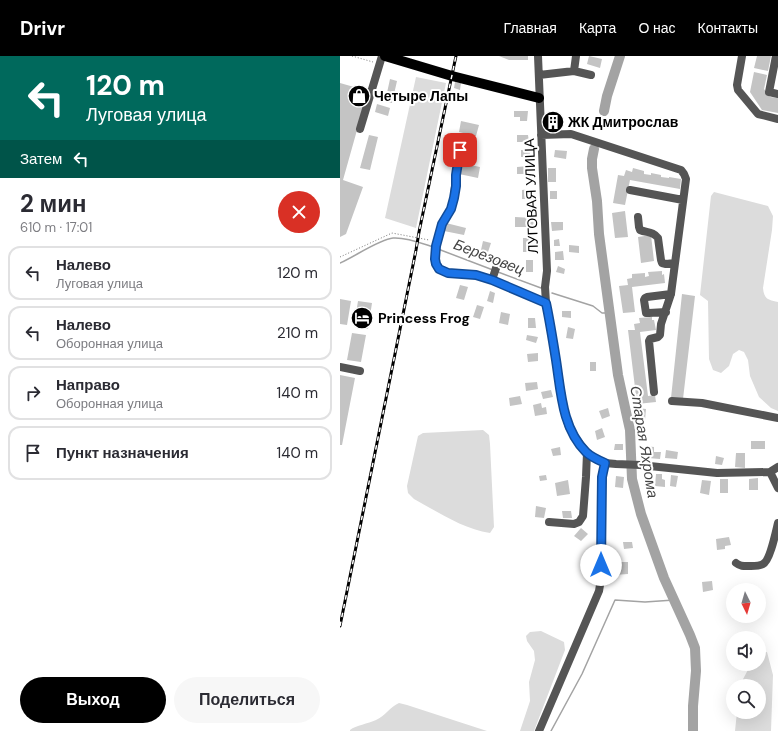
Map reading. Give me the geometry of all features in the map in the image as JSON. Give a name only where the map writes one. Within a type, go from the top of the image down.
[{"type":"main road","points":[[382,58],[539,98]]},
{"type":"street","name":"ЛУГОВАЯ УЛИЦА","points":[[538,56],[547,271],[545,287],[546,303],[564,411],[569,426],[587,453],[605,463],[717,473],[770,472]]},
{"type":"street","points":[[574,71],[576,56]]},
{"type":"street","points":[[742,56],[737,85],[738,90],[758,114],[778,118]]},
{"type":"street","points":[[776,56],[769,92],[778,94]]},
{"type":"street","points":[[360,130],[382,58]]},
{"type":"street","points":[[539,75],[574,71],[591,75]]},
{"type":"street","points":[[541,135],[571,134],[681,170],[684,174],[686,179],[671,294],[661,324],[660,335],[658,337],[650,338],[649,341],[654,392]]},
{"type":"street","points":[[463,141],[457,164],[454,198],[451,209],[442,224],[436,247],[436,264],[439,269],[448,273],[476,275],[495,272],[546,303]]},
{"type":"street","points":[[630,190],[683,200]]},
{"type":"street","points":[[638,217],[640,230],[650,232],[658,238],[662,263],[675,263]]},
{"type":"street","points":[[666,312],[646,313],[644,300],[647,297],[671,294]]},
{"type":"street","points":[[340,367],[360,370]]},
{"type":"street","points":[[672,401],[702,403],[778,418]]},
{"type":"street","points":[[549,522],[574,524],[579,522],[583,516],[587,453]]},
{"type":"street","points":[[539,731],[599,591],[601,579],[602,477],[605,463]]},
{"type":"street","points":[[778,467],[770,472],[778,488]]},
{"type":"street","points":[[736,563],[741,566],[757,566],[766,562],[771,550],[778,523]]},
{"type":"path","points":[[352,56],[382,58]]},
{"type":"path","points":[[340,258],[392,233],[430,240],[436,247]]},
{"type":"shaded area","points":[[416,77],[446,83],[416,228],[385,218]]},
{"type":"shaded area","points":[[714,192],[768,206],[773,216],[763,288],[764,295],[767,298],[778,302],[778,411],[771,408],[759,397],[750,376],[748,360],[744,352],[739,350],[733,354],[729,366],[721,373],[713,370],[709,359],[708,301],[700,295],[711,196]]},
{"type":"shaded area","points":[[483,430],[489,435],[490,444],[494,527],[490,533],[460,524],[414,499],[408,493],[407,486],[418,436],[423,433]]},
{"type":"shaded area","points":[[541,631],[564,642],[565,650],[534,731],[520,731],[530,701],[529,682],[535,660],[534,651],[527,641],[526,636],[530,632]]},
{"type":"shaded area","points":[[766,652],[773,675],[771,731],[735,731],[736,719],[766,719],[766,679],[743,679],[747,671],[766,671]]},
{"type":"shaded area","points":[[399,703],[487,731],[350,731],[355,727],[379,718]]},
{"type":"building","points":[[499,56],[528,56],[528,60],[509,60]]},
{"type":"building","points":[[589,56],[602,59],[600,68],[587,64]]},
{"type":"building","points":[[757,56],[771,56],[768,71],[754,68]]},
{"type":"building","points":[[754,72],[767,75],[764,89],[770,97],[778,98],[778,113],[762,110],[750,92]]},
{"type":"building","points":[[390,79],[397,81],[392,103],[385,102]]},
{"type":"building","points":[[455,82],[461,83],[460,90],[454,88]]},
{"type":"building","points":[[340,83],[368,91],[343,180],[363,187],[346,234],[340,237]]},
{"type":"building","points":[[377,104],[390,108],[388,116],[375,112]]},
{"type":"building","points":[[514,111],[528,111],[527,121],[520,121],[520,117],[514,117]]},
{"type":"building","name":"ЖК Дмитрослав","points":[[549,118],[558,118],[558,127],[549,127]]},
{"type":"building","points":[[461,121],[479,125],[476,136],[459,132]]},
{"type":"building","points":[[369,135],[378,137],[370,170],[360,168]]},
{"type":"building","points":[[517,135],[528,135],[529,142],[517,142]]},
{"type":"building","points":[[521,150],[530,150],[530,157],[521,157]]},
{"type":"building","points":[[555,150],[567,151],[566,159],[554,157]]},
{"type":"building","points":[[461,163],[480,167],[478,178],[459,174]]},
{"type":"building","points":[[529,166],[529,174],[517,174],[517,167]]},
{"type":"building","points":[[548,168],[556,168],[556,182],[548,182]]},
{"type":"building","points":[[633,168],[644,171],[644,174],[651,175],[651,173],[661,175],[661,177],[681,179],[680,189],[630,180],[625,205],[613,203],[618,175],[624,176],[626,170],[632,172]]},
{"type":"building","points":[[531,189],[531,199],[522,199],[522,190]]},
{"type":"building","points":[[550,191],[557,191],[557,199],[550,199]]},
{"type":"building","points":[[625,211],[628,237],[615,238],[612,213]]},
{"type":"building","points":[[515,217],[534,218],[533,227],[515,227]]},
{"type":"building","points":[[551,222],[563,222],[563,230],[552,231]]},
{"type":"building","points":[[446,223],[466,228],[464,235],[444,231]]},
{"type":"building","points":[[651,235],[654,261],[641,263],[638,237]]},
{"type":"building","points":[[523,238],[531,238],[532,252],[523,252]]},
{"type":"building","points":[[559,239],[560,246],[554,246],[554,240]]},
{"type":"building","points":[[483,241],[491,243],[488,252],[481,250]]},
{"type":"building","points":[[569,245],[579,246],[579,253],[569,252]]},
{"type":"building","points":[[563,251],[564,260],[555,260],[555,252]]},
{"type":"building","points":[[526,260],[533,260],[533,272],[526,272]]},
{"type":"building","points":[[558,266],[565,269],[564,274],[556,272]]},
{"type":"building","points":[[662,271],[662,275],[664,274],[665,283],[632,287],[635,312],[623,313],[619,286],[628,285],[627,279],[632,278],[632,274],[645,273],[645,277],[649,276],[648,272]]},
{"type":"building","points":[[460,285],[468,287],[464,300],[456,298]]},
{"type":"building","points":[[490,291],[495,293],[493,303],[487,301]]},
{"type":"building","points":[[682,294],[695,296],[683,399],[671,398]]},
{"type":"building","points":[[340,299],[351,301],[347,325],[340,324]]},
{"type":"building","points":[[358,301],[372,303],[368,329],[354,326]]},
{"type":"building","points":[[477,305],[484,307],[480,319],[473,317]]},
{"type":"building","points":[[562,311],[571,311],[571,318],[562,317]]},
{"type":"building","points":[[501,312],[510,314],[508,325],[499,323]]},
{"type":"building","points":[[652,317],[656,330],[640,332],[648,396],[655,395],[656,402],[637,404],[628,330],[635,330],[634,324],[640,323],[639,318]]},
{"type":"building","points":[[528,318],[535,318],[536,328],[528,328]]},
{"type":"building","points":[[568,327],[575,329],[573,339],[566,338]]},
{"type":"building","points":[[352,333],[366,335],[361,362],[347,360]]},
{"type":"building","points":[[527,335],[538,337],[536,343],[526,340]]},
{"type":"building","points":[[538,353],[538,361],[528,362],[527,354]]},
{"type":"building","points":[[590,362],[596,362],[596,371],[590,371]]},
{"type":"building","points":[[340,375],[355,378],[342,445],[340,445]]},
{"type":"building","points":[[537,382],[538,389],[526,391],[525,383]]},
{"type":"building","points":[[551,390],[553,397],[543,399],[541,392]]},
{"type":"building","points":[[520,396],[522,404],[510,406],[509,398]]},
{"type":"building","points":[[541,403],[542,408],[546,407],[547,414],[535,416],[533,405]]},
{"type":"building","points":[[608,408],[610,416],[602,419],[599,411]]},
{"type":"building","points":[[636,408],[646,409],[645,420],[635,420]]},
{"type":"building","points":[[602,428],[605,437],[597,440],[595,431]]},
{"type":"building","points":[[751,441],[765,441],[765,449],[751,449]]},
{"type":"building","points":[[615,444],[623,444],[623,450],[614,450]]},
{"type":"building","points":[[644,446],[654,447],[654,452],[661,452],[660,459],[648,458],[648,453],[644,453]]},
{"type":"building","points":[[560,447],[561,455],[553,456],[551,449]]},
{"type":"building","points":[[666,450],[678,452],[677,459],[665,458]]},
{"type":"building","points":[[736,453],[745,453],[745,468],[735,467]]},
{"type":"building","points":[[716,456],[724,458],[722,465],[715,464]]},
{"type":"building","points":[[656,474],[662,474],[662,479],[665,480],[665,487],[655,486]]},
{"type":"building","points":[[546,475],[547,480],[540,481],[539,476]]},
{"type":"building","points":[[671,475],[678,476],[676,487],[670,486]]},
{"type":"building","points":[[616,476],[624,477],[623,488],[615,487]]},
{"type":"building","points":[[758,478],[758,490],[749,490],[749,479]]},
{"type":"building","points":[[720,479],[728,479],[728,493],[720,493]]},
{"type":"building","points":[[568,480],[570,494],[557,496],[555,483]]},
{"type":"building","points":[[702,480],[711,481],[709,495],[700,493]]},
{"type":"building","points":[[536,506],[546,508],[544,518],[535,517]]},
{"type":"building","points":[[562,511],[571,511],[572,518],[563,518]]},
{"type":"building","points":[[581,528],[588,534],[581,541],[574,536]]},
{"type":"building","points":[[729,537],[731,545],[725,546],[725,549],[717,550],[716,539]]},
{"type":"building","points":[[623,542],[632,542],[633,548],[624,549]]},
{"type":"building","points":[[618,562],[628,562],[628,574],[614,575],[613,565],[618,565]]},
{"type":"building","points":[[712,581],[713,590],[703,592],[702,582]]},
{"type":"waterway","name":"Старая Яхрома","points":[[604,111],[607,96],[620,56]]},
{"type":"waterway","name":"Старая Яхрома","points":[[594,149],[592,168],[597,201],[599,234],[618,375],[630,430],[632,479],[641,514],[664,578],[695,648],[696,671],[693,706],[693,731]]},
{"type":"waterway","name":"Березовец","points":[[340,263],[374,245],[393,238],[408,239],[433,247]]},
{"type":"waterway","name":"Березовец","points":[[438,249],[493,270]]},
{"type":"waterway","name":"Березовец","points":[[498,272],[541,288]]},
{"type":"waterway","name":"Березовец","points":[[552,293],[593,306],[602,313],[609,311]]},
{"type":"waterway","points":[[551,731],[582,674],[615,600],[645,602],[674,600]]},
{"type":"railway","points":[[340,626],[456,56]]},
{"type":"place","name":"Четыре Лапы","points":[[359,96]]},
{"type":"place","name":"ЖК Дмитрослав","points":[[553,122]]},
{"type":"place","name":"Princess Frog","points":[[362,318]]},
{"type":"route","points":[[460,150],[454,198],[451,209],[442,224],[436,244],[436,264],[439,269],[448,273],[476,275],[492,280],[546,303],[564,411],[569,426],[587,453],[605,463],[602,477],[601,565]]}]
